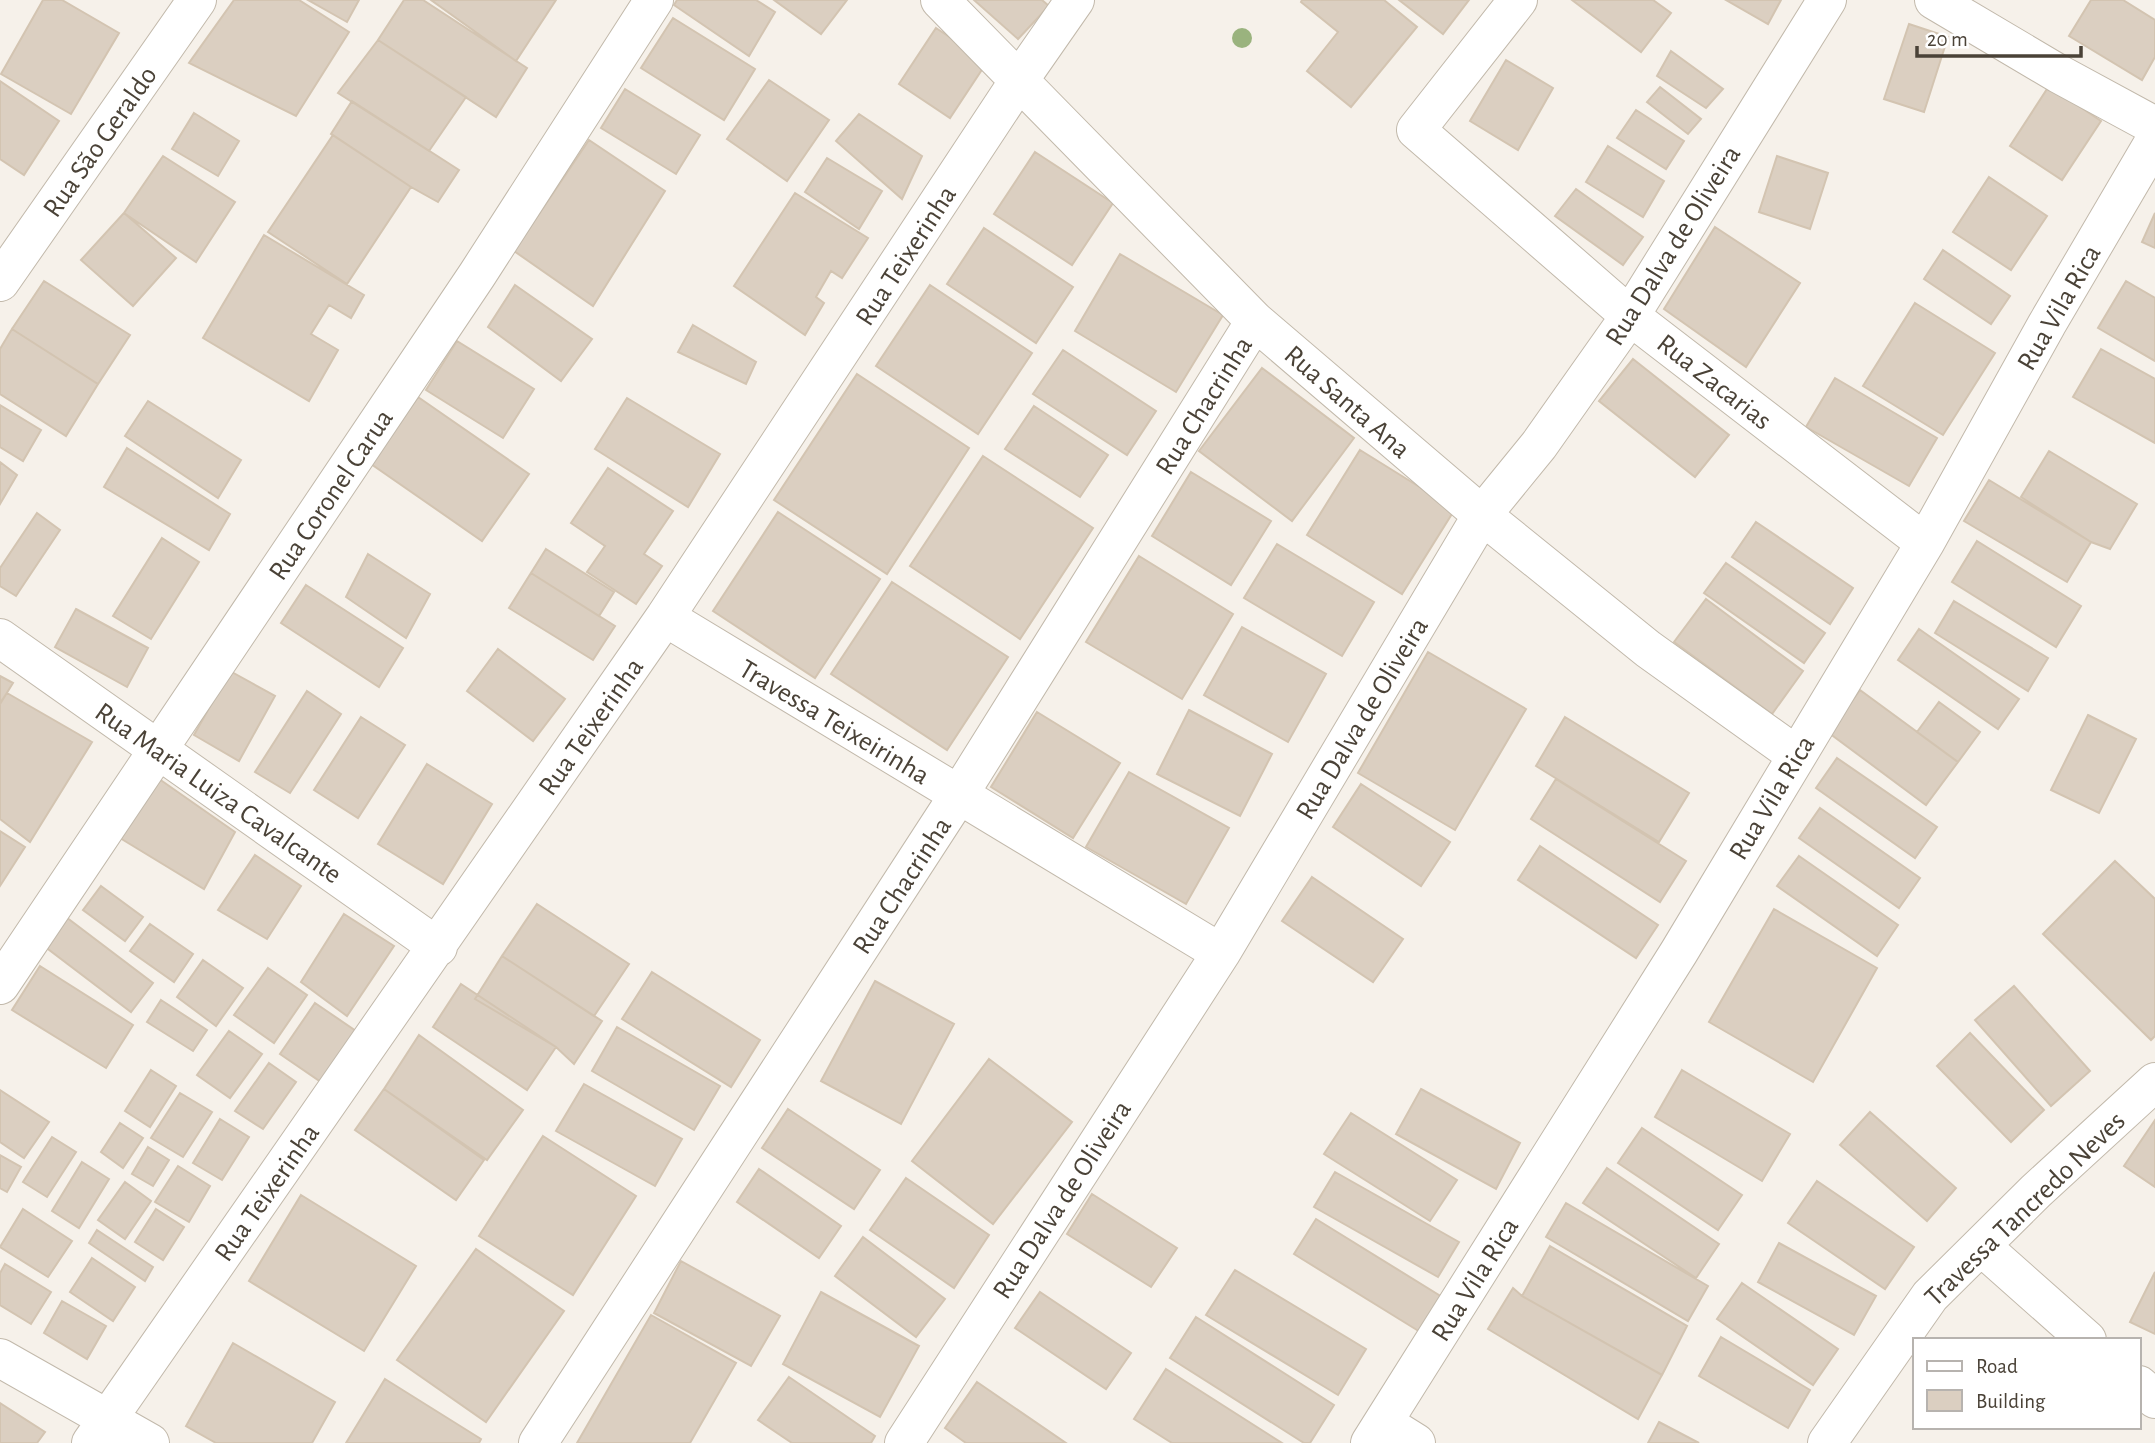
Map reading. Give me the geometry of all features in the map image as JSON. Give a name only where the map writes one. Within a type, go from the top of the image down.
[{"type":"street","name":"Rua São Geraldo","points":[[0,282],[197,0]]},
{"type":"street","name":"Rua Coronel Carua","points":[[0,985],[477,275],[654,0]]},
{"type":"street","name":"Rua Santa Ana","points":[[940,0],[1255,321],[1482,515],[1648,649],[1796,755]]},
{"type":"street","name":"Rua Teixerinha","points":[[100,1430],[665,617],[1075,0]]},
{"type":"street","name":"Rua Zacarias","points":[[1518,0],[1416,130],[1630,316],[1925,543]]},
{"type":"street","name":"Rua Dalva de Oliveira","points":[[904,1443],[1221,953],[1482,515],[1539,445],[1630,316],[1827,0]]},
{"type":"street","points":[[1934,0],[2059,74],[2155,126]]},
{"type":"street","name":"Rua Vila Rica","points":[[1377,1433],[1679,952],[1925,543],[2047,324],[2155,140]]},
{"type":"street","name":"Rua Chacrinha","points":[[538,1443],[958,796],[1255,321]]},
{"type":"street","name":"Travessa Teixeirinha","points":[[665,617],[1221,953]]},
{"type":"street","name":"Rua Maria Luiza Cavalcante","points":[[0,638],[438,947]]},
{"type":"street","name":"Travessa Tancredo Neves","points":[[1827,1443],[1930,1296],[2155,1082]]},
{"type":"street","points":[[1981,1246],[2085,1338]]},
{"type":"street","points":[[0,1358],[100,1430],[150,1443]]},
{"type":"street","points":[[2141,1387],[2155,1399]]},
{"type":"street","points":[[1377,1433],[1416,1443]]},
{"type":"building","points":[[43,0],[62,0],[119,33],[71,114],[1,74]]},
{"type":"building","points":[[234,0],[299,0],[349,32],[296,116],[189,63]]},
{"type":"building","points":[[308,0],[359,0],[347,22]]},
{"type":"building","points":[[404,0],[423,0],[527,68],[496,117],[378,40]]},
{"type":"building","points":[[431,0],[556,0],[516,61]]},
{"type":"building","points":[[677,0],[756,0],[775,12],[749,56],[674,5]]},
{"type":"building","points":[[774,0],[847,0],[821,34]]},
{"type":"building","points":[[974,0],[1042,0],[1049,6],[1018,39]]},
{"type":"building","points":[[1384,0],[1417,27],[1351,107],[1307,71],[1338,32],[1301,2]]},
{"type":"building","points":[[1399,0],[1469,0],[1443,34]]},
{"type":"building","points":[[1572,0],[1653,0],[1671,13],[1641,52]]},
{"type":"building","points":[[1726,0],[1781,0],[1768,24]]},
{"type":"building","points":[[2091,0],[2123,0],[2155,20],[2155,57],[2142,80],[2069,36]]},
{"type":"building","points":[[673,18],[755,69],[724,120],[641,68]]},
{"type":"building","points":[[1909,24],[1948,37],[1924,112],[1884,99]]},
{"type":"building","points":[[936,28],[987,62],[950,118],[899,84]]},
{"type":"building","points":[[378,40],[466,97],[429,151],[338,93]]},
{"type":"building","points":[[1671,51],[1723,89],[1706,108],[1657,76]]},
{"type":"building","points":[[1506,60],[1553,88],[1518,150],[1470,121]]},
{"type":"building","points":[[769,80],[829,120],[787,181],[727,139]]},
{"type":"building","points":[[0,81],[59,121],[24,175],[0,159]]},
{"type":"building","points":[[2049,86],[2101,121],[2062,180],[2010,146]]},
{"type":"building","points":[[1660,87],[1701,119],[1688,134],[1647,102]]},
{"type":"building","points":[[625,89],[700,135],[676,174],[601,128]]},
{"type":"building","points":[[352,101],[459,170],[438,202],[331,134]]},
{"type":"building","points":[[1636,110],[1684,141],[1666,169],[1617,138]]},
{"type":"building","points":[[194,113],[239,141],[218,176],[172,149]]},
{"type":"building","points":[[859,114],[922,156],[902,199],[836,141]]},
{"type":"building","points":[[333,135],[411,187],[347,284],[268,232]]},
{"type":"building","points":[[589,140],[665,191],[593,306],[514,251]]},
{"type":"building","points":[[1608,146],[1664,181],[1643,217],[1586,182]]},
{"type":"building","points":[[1035,152],[1113,203],[1072,265],[994,214]]},
{"type":"building","points":[[163,156],[235,202],[196,262],[124,213]]},
{"type":"building","points":[[1777,156],[1828,173],[1810,229],[1759,212]]},
{"type":"building","points":[[827,158],[882,191],[859,229],[805,192]]},
{"type":"building","points":[[1989,177],[2047,216],[2011,270],[1953,232]]},
{"type":"building","points":[[1576,189],[1643,237],[1623,265],[1555,216]]},
{"type":"building","points":[[795,193],[868,238],[842,278],[831,271],[816,297],[824,303],[805,335],[734,286]]},
{"type":"building","points":[[124,213],[176,258],[133,306],[81,260]]},
{"type":"building","points":[[2155,213],[2155,248],[2142,242]]},
{"type":"building","points":[[1715,227],[1800,283],[1746,367],[1664,309]]},
{"type":"building","points":[[984,228],[1073,287],[1036,343],[947,284]]},
{"type":"building","points":[[264,235],[364,295],[351,318],[329,305],[311,334],[338,350],[309,401],[203,338]]},
{"type":"building","points":[[1943,250],[2010,296],[1991,324],[1924,279]]},
{"type":"building","points":[[1120,254],[1223,315],[1176,392],[1075,331]]},
{"type":"building","points":[[44,281],[130,335],[98,384],[12,329]]},
{"type":"building","points":[[2126,281],[2155,298],[2155,361],[2098,328]]},
{"type":"building","points":[[515,285],[592,339],[561,381],[488,327]]},
{"type":"building","points":[[930,285],[1032,353],[978,434],[876,366]]},
{"type":"building","points":[[1915,303],[1995,353],[1943,435],[1863,386]]},
{"type":"building","points":[[693,325],[756,362],[746,384],[678,352]]},
{"type":"building","points":[[12,329],[98,384],[66,436],[0,394],[0,349]]},
{"type":"building","points":[[457,341],[534,389],[503,438],[426,390]]},
{"type":"building","points":[[2101,349],[2155,379],[2155,443],[2073,397]]},
{"type":"building","points":[[1063,350],[1156,411],[1127,455],[1033,394]]},
{"type":"building","points":[[1633,359],[1729,435],[1695,477],[1599,401]]},
{"type":"building","points":[[1262,368],[1354,438],[1292,521],[1199,451]]},
{"type":"building","points":[[857,374],[969,448],[887,574],[774,500]]},
{"type":"building","points":[[1835,378],[1937,438],[1909,486],[1806,427]]},
{"type":"building","points":[[418,397],[529,474],[482,541],[371,464]]},
{"type":"building","points":[[627,398],[720,454],[688,507],[595,449]]},
{"type":"building","points":[[148,401],[241,460],[218,498],[125,436]]},
{"type":"building","points":[[0,405],[41,430],[23,461],[0,447]]},
{"type":"building","points":[[1034,406],[1108,455],[1080,497],[1005,449]]},
{"type":"building","points":[[127,448],[230,514],[209,550],[104,487]]},
{"type":"building","points":[[1360,450],[1455,509],[1402,594],[1307,535]]},
{"type":"building","points":[[2049,451],[2137,504],[2110,549],[2091,542],[2021,497]]},
{"type":"building","points":[[983,456],[1093,528],[1020,639],[910,566]]},
{"type":"building","points":[[0,462],[17,475],[0,504]]},
{"type":"building","points":[[608,468],[673,511],[644,554],[662,566],[636,604],[587,572],[605,546],[571,523]]},
{"type":"building","points":[[1191,472],[1271,521],[1231,585],[1152,536]]},
{"type":"building","points":[[1989,480],[2091,542],[2067,582],[1964,521]]},
{"type":"building","points":[[778,512],[880,579],[815,678],[713,611]]},
{"type":"building","points":[[37,513],[60,530],[16,596],[0,586],[0,568]]},
{"type":"building","points":[[1756,522],[1853,588],[1830,624],[1732,557]]},
{"type":"building","points":[[162,538],[199,562],[151,639],[113,616]]},
{"type":"building","points":[[1977,541],[2081,606],[2056,647],[1952,582]]},
{"type":"building","points":[[1277,544],[1374,602],[1342,656],[1244,598]]},
{"type":"building","points":[[546,549],[614,592],[599,616],[531,573]]},
{"type":"building","points":[[368,554],[430,594],[406,638],[346,597]]},
{"type":"building","points":[[1139,556],[1233,614],[1182,699],[1086,642]]},
{"type":"building","points":[[1726,563],[1825,633],[1804,663],[1704,593]]},
{"type":"building","points":[[531,573],[615,626],[593,660],[509,608]]},
{"type":"building","points":[[892,582],[1008,657],[947,750],[831,674]]},
{"type":"building","points":[[306,585],[403,648],[379,687],[281,623]]},
{"type":"building","points":[[1706,599],[1803,671],[1772,714],[1674,642]]},
{"type":"building","points":[[1954,601],[2048,658],[2028,691],[1935,633]]},
{"type":"building","points":[[76,609],[148,648],[127,687],[55,647]]},
{"type":"building","points":[[1242,627],[1326,674],[1288,742],[1204,695]]},
{"type":"building","points":[[1919,629],[2019,699],[1998,729],[1898,660]]},
{"type":"building","points":[[498,649],[565,699],[533,741],[467,691]]},
{"type":"building","points":[[1428,652],[1526,709],[1455,830],[1358,773]]},
{"type":"building","points":[[230,671],[275,696],[239,761],[194,735]]},
{"type":"building","points":[[0,676],[13,683],[0,704]]},
{"type":"building","points":[[1860,690],[1958,762],[1926,805],[1829,733]]},
{"type":"building","points":[[307,691],[341,714],[290,793],[255,772]]},
{"type":"building","points":[[7,693],[92,742],[30,842],[0,819],[0,703]]},
{"type":"building","points":[[1939,702],[1980,732],[1958,762],[1917,732]]},
{"type":"building","points":[[1189,710],[1272,754],[1240,816],[1157,774]]},
{"type":"building","points":[[1037,712],[1120,763],[1073,838],[991,787]]},
{"type":"building","points":[[2088,715],[2136,739],[2099,813],[2051,790]]},
{"type":"building","points":[[361,717],[405,745],[358,818],[314,790]]},
{"type":"building","points":[[1565,717],[1689,793],[1659,842],[1536,766]]},
{"type":"building","points":[[1837,758],[1937,827],[1915,858],[1816,788]]},
{"type":"building","points":[[427,764],[492,804],[443,884],[378,844]]},
{"type":"building","points":[[1129,772],[1229,828],[1186,904],[1086,847]]},
{"type":"building","points":[[152,774],[235,832],[204,889],[115,835]]},
{"type":"building","points":[[1556,779],[1686,861],[1660,902],[1531,819]]},
{"type":"building","points":[[1361,784],[1450,842],[1421,886],[1333,827]]},
{"type":"building","points":[[1820,808],[1920,878],[1899,908],[1799,838]]},
{"type":"building","points":[[0,831],[25,847],[0,886]]},
{"type":"building","points":[[1540,846],[1658,925],[1636,958],[1518,880]]},
{"type":"building","points":[[255,855],[301,886],[267,939],[218,910]]},
{"type":"building","points":[[1799,856],[1898,925],[1877,956],[1777,886]]},
{"type":"building","points":[[2115,861],[2155,899],[2155,1036],[2151,1040],[2043,934]]},
{"type":"building","points":[[1312,877],[1403,939],[1373,982],[1282,921]]},
{"type":"building","points":[[101,886],[143,917],[125,941],[83,910]]},
{"type":"building","points":[[537,904],[629,964],[594,1016],[502,956]]},
{"type":"building","points":[[1774,909],[1877,968],[1813,1082],[1709,1022]]},
{"type":"building","points":[[344,914],[394,946],[347,1016],[301,982]]},
{"type":"building","points":[[66,917],[153,983],[131,1012],[44,946]]},
{"type":"building","points":[[150,924],[193,954],[174,982],[130,951]]},
{"type":"building","points":[[502,956],[602,1021],[574,1064],[556,1047],[475,999]]},
{"type":"building","points":[[203,960],[243,988],[216,1026],[177,997]]},
{"type":"building","points":[[40,966],[133,1025],[106,1068],[12,1010]]},
{"type":"building","points":[[268,968],[307,995],[274,1043],[234,1015]]},
{"type":"building","points":[[652,972],[760,1040],[731,1087],[622,1019]]},
{"type":"building","points":[[875,981],[954,1024],[901,1124],[821,1081]]},
{"type":"building","points":[[461,984],[556,1047],[527,1090],[433,1027]]},
{"type":"building","points":[[2014,986],[2090,1071],[2051,1106],[1975,1020]]},
{"type":"building","points":[[161,1000],[207,1030],[193,1051],[147,1022]]},
{"type":"building","points":[[315,1003],[356,1031],[321,1082],[280,1054]]},
{"type":"building","points":[[617,1027],[720,1086],[694,1130],[592,1071]]},
{"type":"building","points":[[229,1031],[262,1054],[230,1098],[197,1075]]},
{"type":"building","points":[[1970,1033],[2044,1110],[2011,1142],[1937,1066]]},
{"type":"building","points":[[419,1035],[523,1110],[487,1160],[384,1089]]},
{"type":"building","points":[[989,1059],[1072,1122],[993,1224],[912,1161]]},
{"type":"building","points":[[269,1063],[296,1082],[263,1129],[235,1111]]},
{"type":"building","points":[[151,1070],[176,1086],[150,1127],[125,1111]]},
{"type":"building","points":[[1682,1070],[1790,1134],[1762,1181],[1655,1117]]},
{"type":"building","points":[[584,1084],[682,1139],[655,1186],[556,1131]]},
{"type":"building","points":[[384,1089],[484,1160],[456,1200],[355,1130]]},
{"type":"building","points":[[1421,1089],[1520,1143],[1496,1189],[1396,1134]]},
{"type":"building","points":[[0,1090],[49,1122],[24,1158],[0,1142]]},
{"type":"building","points":[[180,1093],[212,1112],[183,1157],[151,1138]]},
{"type":"building","points":[[788,1109],[880,1170],[854,1209],[762,1148]]},
{"type":"building","points":[[1870,1112],[1956,1188],[1927,1221],[1840,1145]]},
{"type":"building","points":[[1351,1113],[1457,1180],[1430,1221],[1324,1154]]},
{"type":"building","points":[[220,1119],[249,1137],[222,1180],[193,1163]]},
{"type":"building","points":[[2155,1120],[2155,1187],[2124,1166]]},
{"type":"building","points":[[120,1123],[143,1138],[123,1168],[101,1152]]},
{"type":"building","points":[[1642,1128],[1742,1195],[1718,1230],[1618,1163]]},
{"type":"building","points":[[543,1136],[636,1196],[573,1295],[479,1236]]},
{"type":"building","points":[[52,1137],[76,1152],[47,1197],[23,1182]]},
{"type":"building","points":[[148,1147],[169,1160],[153,1186],[132,1174]]},
{"type":"building","points":[[0,1155],[21,1167],[7,1192],[0,1188]]},
{"type":"building","points":[[82,1162],[109,1179],[79,1228],[52,1211]]},
{"type":"building","points":[[178,1166],[210,1186],[189,1222],[155,1202]]},
{"type":"building","points":[[1607,1168],[1719,1244],[1696,1278],[1583,1203]]},
{"type":"building","points":[[759,1169],[841,1226],[819,1258],[737,1202]]},
{"type":"building","points":[[1335,1172],[1459,1242],[1438,1277],[1314,1207]]},
{"type":"building","points":[[906,1178],[989,1235],[954,1288],[870,1230]]},
{"type":"building","points":[[1817,1181],[1914,1247],[1885,1289],[1788,1223]]},
{"type":"building","points":[[125,1182],[151,1201],[125,1239],[98,1220]]},
{"type":"building","points":[[1092,1194],[1177,1248],[1151,1287],[1067,1234]]},
{"type":"building","points":[[301,1195],[416,1266],[364,1351],[249,1281]]},
{"type":"building","points":[[1566,1203],[1708,1286],[1688,1321],[1546,1237]]},
{"type":"building","points":[[23,1209],[72,1241],[48,1277],[0,1247]]},
{"type":"building","points":[[156,1209],[184,1227],[163,1260],[135,1242]]},
{"type":"building","points":[[1316,1219],[1447,1300],[1425,1335],[1294,1254]]},
{"type":"building","points":[[97,1230],[153,1267],[145,1281],[89,1243]]},
{"type":"building","points":[[863,1237],[945,1299],[916,1337],[835,1276]]},
{"type":"building","points":[[1779,1243],[1876,1296],[1854,1335],[1758,1282]]},
{"type":"building","points":[[1550,1246],[1687,1326],[1662,1375],[1522,1296]]},
{"type":"building","points":[[476,1249],[564,1311],[486,1422],[397,1360]]},
{"type":"building","points":[[92,1258],[135,1287],[113,1321],[70,1292]]},
{"type":"building","points":[[681,1261],[780,1316],[751,1366],[654,1313]]},
{"type":"building","points":[[5,1264],[51,1292],[31,1324],[0,1305],[0,1273]]},
{"type":"building","points":[[1235,1270],[1366,1349],[1338,1395],[1206,1315]]},
{"type":"building","points":[[2155,1272],[2155,1334],[2130,1322]]},
{"type":"building","points":[[1742,1283],[1838,1349],[1813,1385],[1717,1319]]},
{"type":"building","points":[[1513,1288],[1522,1296],[1662,1375],[1638,1419],[1488,1329]]},
{"type":"building","points":[[821,1292],[919,1346],[880,1417],[783,1364]]},
{"type":"building","points":[[1040,1292],[1131,1353],[1106,1389],[1015,1328]]},
{"type":"building","points":[[62,1301],[106,1326],[87,1359],[44,1333]]},
{"type":"building","points":[[651,1315],[736,1363],[690,1443],[577,1443]]},
{"type":"building","points":[[1196,1317],[1334,1405],[1310,1443],[1304,1443],[1170,1358]]},
{"type":"building","points":[[1721,1337],[1810,1390],[1788,1428],[1699,1376]]},
{"type":"building","points":[[233,1343],[335,1402],[312,1443],[216,1443],[186,1426]]},
{"type":"building","points":[[1166,1369],[1282,1443],[1172,1443],[1134,1419]]},
{"type":"building","points":[[789,1377],[875,1436],[871,1443],[792,1443],[758,1420]]},
{"type":"building","points":[[385,1379],[481,1439],[479,1443],[346,1443]]},
{"type":"building","points":[[977,1382],[1066,1443],[966,1443],[945,1428]]},
{"type":"building","points":[[0,1403],[45,1432],[37,1443],[0,1443]]},
{"type":"building","points":[[1659,1422],[1699,1443],[1648,1443]]}]
